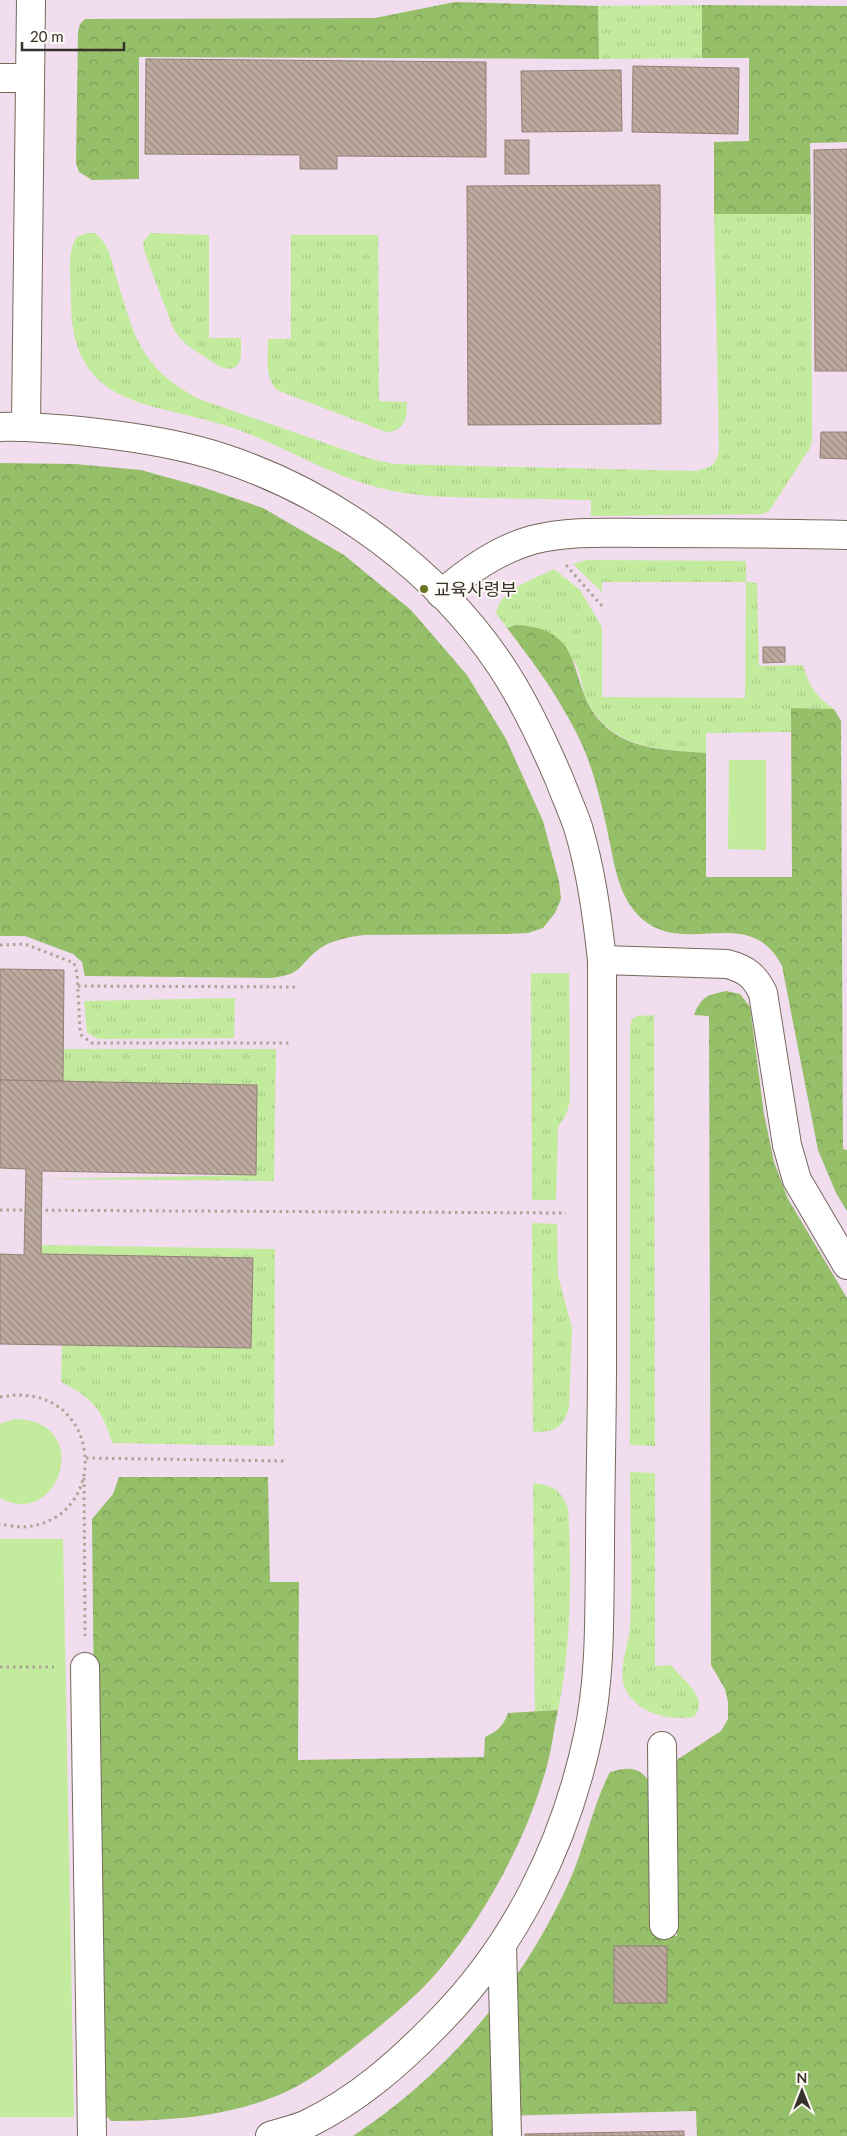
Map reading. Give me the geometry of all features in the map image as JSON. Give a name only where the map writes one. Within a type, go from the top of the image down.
[{"type":"street","points":[[31,0],[30,78],[13,427],[142,437],[225,458],[288,484],[342,514],[393,550],[441,594],[478,635],[525,704],[550,758],[578,827],[595,902],[602,960],[602,1388],[599,1660],[588,1734],[575,1791],[554,1847],[524,1910],[488,1968],[453,2008],[400,2060],[349,2100],[306,2124],[270,2136]]},
{"type":"street","points":[[0,78],[30,78]]},
{"type":"street","points":[[441,594],[462,576],[496,554],[531,540],[570,532],[847,535]]},
{"type":"street","points":[[602,960],[727,964],[744,968],[755,978],[763,992],[787,1145],[797,1180],[847,1264]]},
{"type":"street","points":[[85,1667],[92,2136]]},
{"type":"street","points":[[662,1746],[664,1925]]},
{"type":"street","points":[[502,1945],[507,2136]]},
{"type":"path","points":[[563,561],[602,606]]},
{"type":"path","points":[[0,945],[25,944],[74,963],[77,973],[80,1029],[82,1036],[92,1043],[290,1043]]},
{"type":"path","points":[[78,986],[297,987]]},
{"type":"path","points":[[0,1210],[566,1213]]},
{"type":"path","points":[[0,1397],[16,1394],[37,1396],[56,1405],[72,1419],[82,1437],[86,1458],[84,1478],[85,1667],[0,1667]]},
{"type":"path","points":[[86,1458],[284,1461]]},
{"type":"path","points":[[0,1524],[22,1527],[42,1523],[61,1513],[75,1498],[84,1478]]},
{"type":"shaded area","name":"교육사령부","points":[[0,0],[847,0],[847,2136],[0,2136]]},
{"type":"green space","points":[[455,2],[598,6],[599,59],[139,57],[139,179],[92,180],[79,172],[76,163],[78,32],[80,24],[85,19],[375,18]]},
{"type":"green space","points":[[702,5],[702,58],[599,59],[598,6]]},
{"type":"green space","points":[[702,5],[847,6],[847,142],[810,143],[811,214],[714,214],[714,142],[749,141],[749,58],[702,58]]},
{"type":"green space","points":[[714,214],[811,214],[812,440],[810,448],[769,511],[763,514],[591,516],[591,500],[444,497],[416,495],[376,487],[341,475],[236,429],[147,405],[122,396],[101,382],[84,362],[74,334],[70,274],[71,250],[77,237],[87,233],[95,233],[103,241],[108,251],[128,314],[141,347],[163,374],[179,387],[199,399],[371,459],[394,464],[696,471],[706,468],[715,462],[719,448]]},
{"type":"green space","points":[[150,233],[209,235],[209,338],[241,338],[241,357],[237,366],[230,369],[220,367],[188,346],[173,328],[145,253],[143,243]]},
{"type":"green space","points":[[291,235],[378,235],[379,401],[407,402],[405,419],[401,427],[386,432],[277,390],[273,385],[268,372],[268,339],[291,339]]},
{"type":"green space","points":[[0,463],[75,464],[141,470],[202,487],[263,508],[344,555],[411,610],[467,675],[506,739],[543,821],[559,881],[561,899],[555,913],[543,928],[528,933],[507,934],[364,935],[352,937],[335,941],[319,949],[295,972],[271,978],[85,976],[82,962],[73,954],[25,936],[0,936]]},
{"type":"green space","points":[[587,560],[746,561],[746,582],[602,582],[602,592],[573,564]]},
{"type":"green space","points":[[554,569],[580,590],[602,627],[602,697],[745,698],[746,582],[757,583],[759,666],[803,665],[814,690],[822,700],[834,709],[791,708],[791,732],[706,733],[706,753],[653,747],[621,737],[608,728],[596,715],[586,698],[578,669],[570,657],[516,625],[507,628],[496,613],[504,597],[511,591]]},
{"type":"green space","points":[[516,625],[539,629],[555,636],[566,647],[591,708],[602,723],[612,732],[637,744],[665,750],[706,753],[706,877],[792,877],[791,708],[834,709],[841,721],[843,1149],[847,1150],[847,1211],[836,1193],[818,1150],[782,966],[768,947],[752,937],[734,933],[675,933],[656,928],[638,915],[625,897],[617,876],[598,791],[584,749],[568,717],[549,686],[507,628]]},
{"type":"green space","points":[[729,760],[766,760],[766,850],[728,849]]},
{"type":"green space","points":[[531,973],[569,973],[570,1101],[566,1115],[558,1127],[556,1200],[532,1200]]},
{"type":"green space","points":[[726,991],[740,994],[750,1007],[764,1114],[774,1162],[788,1199],[847,1298],[847,2136],[697,2136],[696,2111],[493,2116],[493,2136],[353,2136],[420,2085],[479,2025],[505,1992],[529,1957],[569,1882],[598,1799],[610,1772],[625,1769],[636,1770],[646,1777],[654,1790],[656,1936],[677,1936],[674,1772],[678,1759],[721,1731],[728,1719],[728,1702],[725,1689],[711,1665],[709,1016],[694,1015],[699,1004],[706,998]]},
{"type":"green space","points":[[235,998],[234,1038],[99,1039],[87,1033],[84,1001]]},
{"type":"green space","points":[[654,1015],[655,1446],[630,1445],[630,1028],[632,1019],[638,1016]]},
{"type":"green space","points":[[63,1049],[276,1049],[274,1181],[42,1179],[255,1175],[63,1081]]},
{"type":"green space","points":[[532,1223],[557,1224],[558,1276],[572,1328],[569,1407],[567,1414],[561,1425],[557,1428],[533,1432]]},
{"type":"green space","points":[[41,1245],[275,1249],[274,1446],[112,1443],[104,1421],[94,1405],[81,1393],[61,1382],[62,1345],[251,1348],[253,1258],[41,1254]]},
{"type":"green space","points":[[14,1419],[39,1424],[54,1436],[61,1453],[60,1471],[52,1488],[39,1500],[21,1504],[0,1498],[0,1424]]},
{"type":"green space","points":[[630,1472],[655,1473],[655,1666],[671,1665],[693,1690],[699,1703],[694,1717],[666,1717],[648,1711],[633,1700],[624,1685],[623,1669],[630,1628],[631,1609]]},
{"type":"green space","points":[[119,1477],[268,1477],[270,1582],[299,1582],[298,1760],[484,1757],[485,1737],[499,1728],[508,1713],[558,1710],[548,1762],[540,1789],[530,1817],[505,1871],[458,1946],[422,1989],[371,2034],[311,2078],[291,2090],[240,2108],[176,2119],[111,2121],[98,2107],[92,1519],[113,1494]]},
{"type":"green space","points":[[533,1483],[551,1487],[559,1493],[568,1508],[570,1558],[568,1636],[558,1710],[535,1712]]},
{"type":"green space","points":[[0,1539],[63,1539],[74,2117],[0,2117]]},
{"type":"building","points":[[146,59],[486,62],[486,157],[337,156],[337,169],[300,169],[300,155],[145,154]]},
{"type":"building","points":[[633,66],[739,68],[738,134],[632,132]]},
{"type":"building","points":[[621,70],[622,131],[522,132],[521,71]]},
{"type":"building","points":[[505,140],[529,140],[529,174],[505,174]]},
{"type":"building","points":[[847,149],[847,371],[815,371],[814,150]]},
{"type":"building","points":[[660,185],[661,424],[468,425],[467,186]]},
{"type":"building","points":[[821,432],[847,432],[847,459],[820,458]]},
{"type":"building","points":[[763,647],[785,647],[785,662],[763,663]]},
{"type":"building","points":[[0,969],[64,970],[63,1081],[0,1080]]},
{"type":"building","points":[[0,1080],[257,1085],[256,1175],[42,1171],[41,1254],[253,1258],[251,1348],[0,1344],[0,1254],[24,1255],[26,1169],[0,1168]]},
{"type":"building","points":[[614,1946],[667,1946],[667,2003],[614,2003]]},
{"type":"building","points":[[684,2131],[684,2136],[525,2136],[525,2134]]},
{"type":"place","name":"교육사령부","points":[[424,589]]}]
